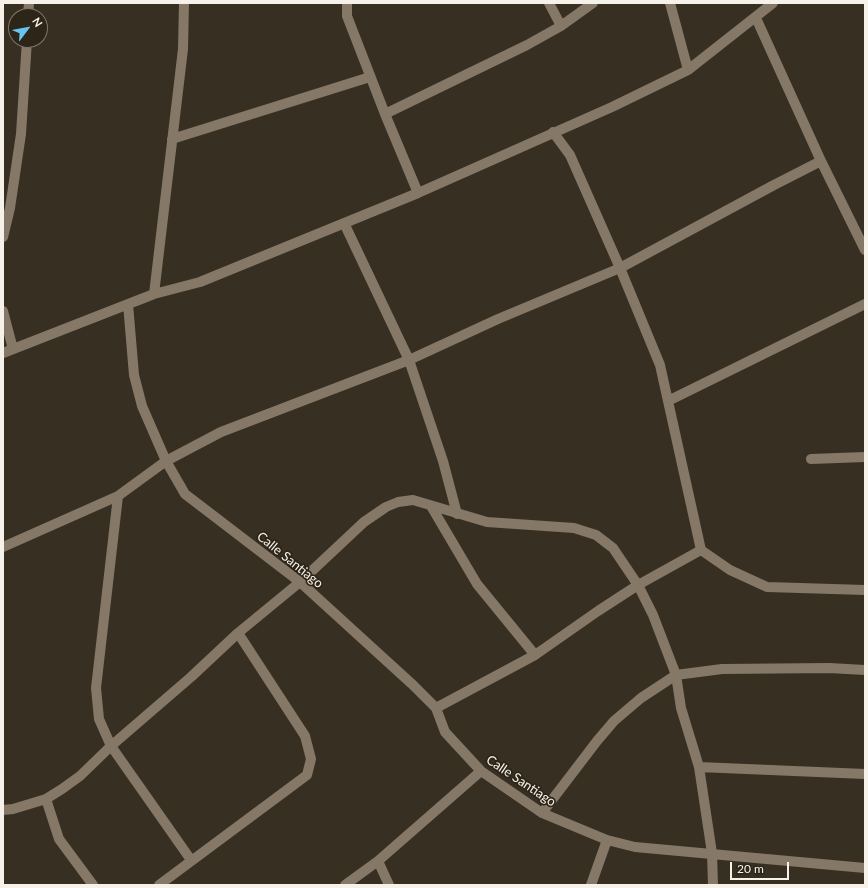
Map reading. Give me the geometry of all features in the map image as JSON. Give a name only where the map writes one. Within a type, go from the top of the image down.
[{"type":"street","points":[[154,294],[183,48],[184,3]]},
{"type":"street","points":[[347,3],[347,16],[370,77],[418,193]]},
{"type":"street","points":[[549,3],[561,26]]},
{"type":"street","points":[[385,114],[527,45],[561,26],[593,3]]},
{"type":"street","points":[[670,3],[688,70]]},
{"type":"street","points":[[3,353],[14,350],[154,294],[200,282],[418,193],[612,107],[688,70],[756,18],[773,3]]},
{"type":"street","points":[[756,18],[821,161],[865,250]]},
{"type":"street","points":[[3,237],[10,208],[21,134],[26,48]]},
{"type":"street","points":[[172,139],[370,77]]},
{"type":"street","points":[[553,132],[570,155],[620,268],[660,365],[701,550],[730,570],[767,587],[865,590]]},
{"type":"street","points":[[3,548],[118,496],[166,460],[221,432],[410,360],[498,319],[620,268],[821,161]]},
{"type":"street","points":[[344,223],[410,360],[443,461],[457,514]]},
{"type":"street","name":"Calle Santiago","points":[[128,304],[134,375],[142,406],[166,460],[185,494],[300,582],[413,685],[436,708],[445,732],[481,771],[542,813],[607,840],[635,847],[865,868]]},
{"type":"street","points":[[668,401],[865,304]]},
{"type":"street","points":[[3,310],[14,350]]},
{"type":"street","points":[[811,458],[865,457]]},
{"type":"street","points":[[118,496],[96,688],[99,719],[111,746],[191,860]]},
{"type":"street","points":[[3,810],[13,809],[46,799],[80,776],[111,746],[191,677],[238,633],[300,582],[364,522],[386,507],[398,502],[413,500],[487,522],[574,528],[596,535],[613,548],[638,585],[653,615],[676,675],[682,708],[699,767],[712,853],[713,885]]},
{"type":"street","points":[[431,506],[477,584],[535,655]]},
{"type":"street","points":[[436,708],[535,655],[638,585],[701,550]]},
{"type":"street","points":[[159,885],[307,775],[311,759],[305,736],[238,633]]},
{"type":"street","points":[[542,813],[596,741],[614,721],[641,698],[676,675],[722,669],[829,668],[865,670]]},
{"type":"street","points":[[699,767],[865,774]]},
{"type":"street","points":[[345,885],[378,861],[481,771]]},
{"type":"street","points":[[46,799],[59,839],[94,885]]},
{"type":"street","points":[[591,885],[607,840]]},
{"type":"street","points":[[378,861],[389,885]]}]
